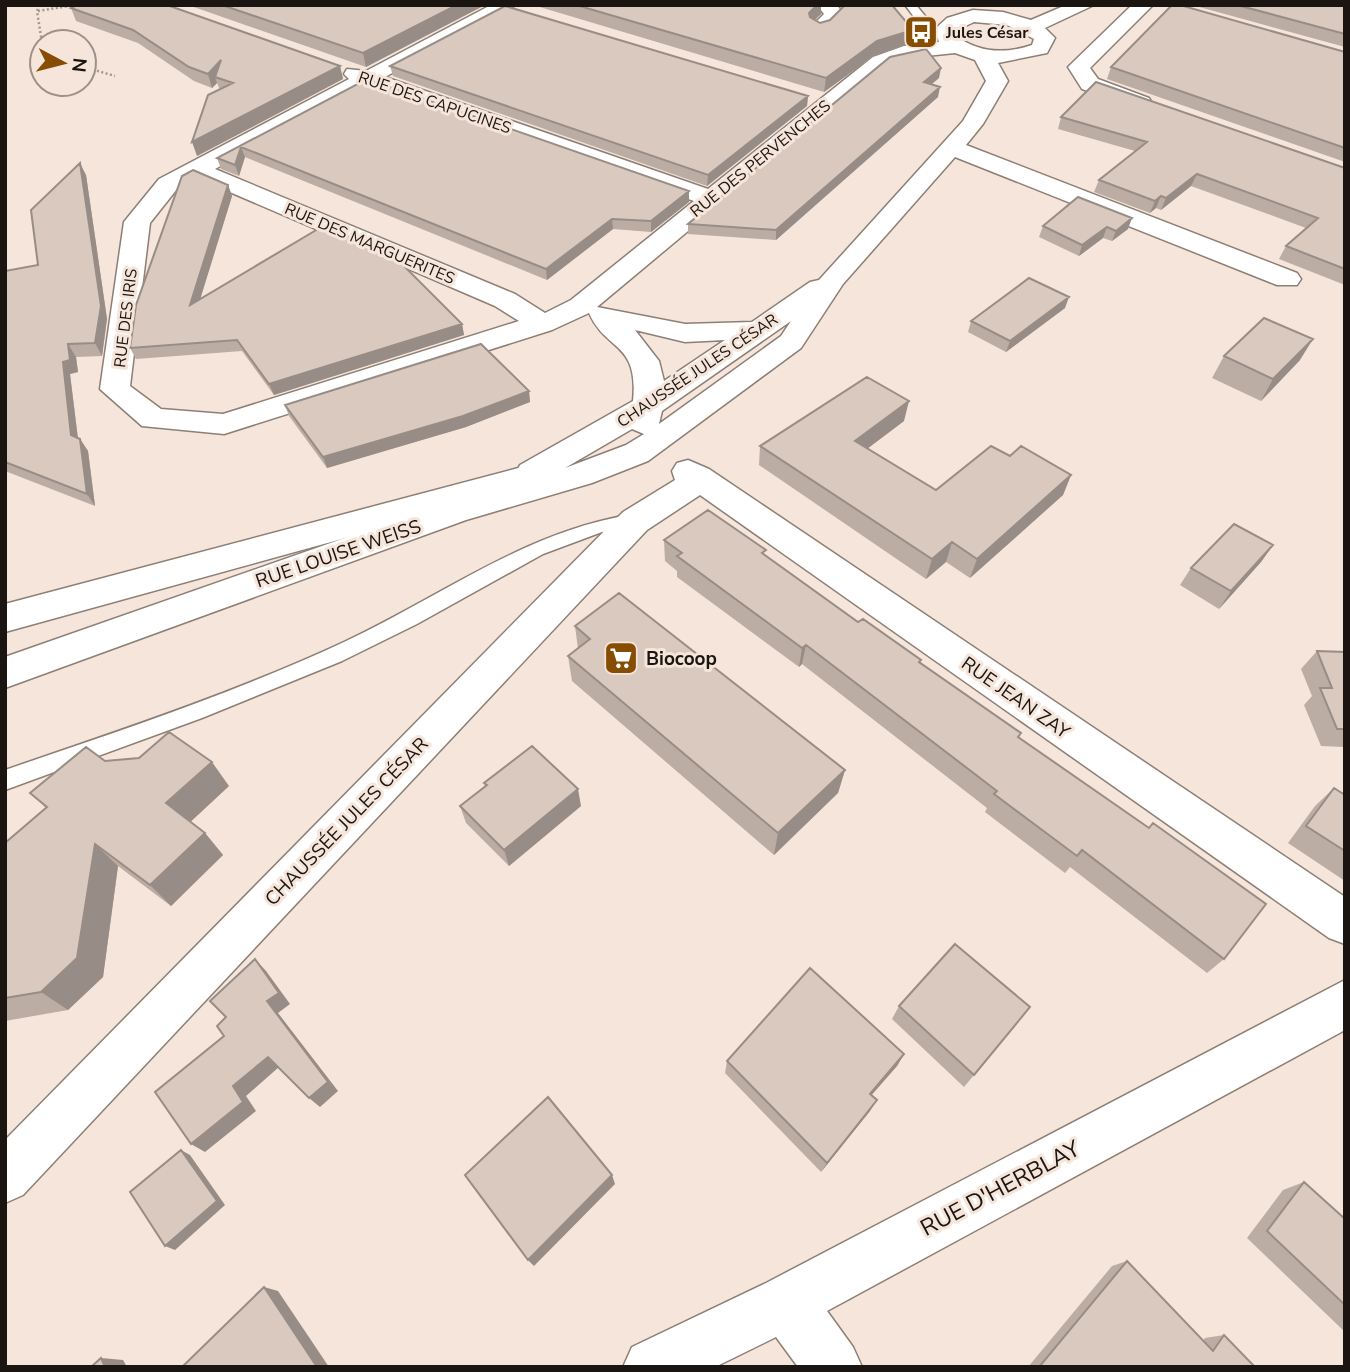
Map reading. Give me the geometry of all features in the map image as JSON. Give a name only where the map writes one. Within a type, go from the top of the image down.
[{"type":"main road","points":[[820,28],[834,15],[827,5]]},
{"type":"main road","points":[[926,5],[956,26],[983,56],[1018,76]]},
{"type":"main road","points":[[956,26],[1011,19],[1045,5]]},
{"type":"main road","points":[[1011,19],[1033,26],[1084,5]]},
{"type":"main road","points":[[1143,5],[1079,68],[1085,81],[1095,87],[1160,110]]},
{"type":"main road","points":[[503,6],[530,14]]},
{"type":"main road","name":"RUE DES IRIS","points":[[503,6],[168,184],[137,222],[115,389],[153,419],[224,424],[591,310]]},
{"type":"main road","name":"RUE DES PERVENCHES","points":[[591,310],[709,198],[891,54],[956,26]]},
{"type":"main road","name":"CHAUSSÉE JULES CÉSAR","points":[[670,432],[791,342],[833,279],[1040,49],[1045,38],[1033,26]]},
{"type":"main road","name":"CHAUSSÉE JULES CÉSAR","points":[[972,124],[997,81],[983,56]]},
{"type":"main road","name":"RUE DES CAPUCINES","points":[[329,65],[709,198]]},
{"type":"main road","points":[[803,96],[829,103]]},
{"type":"main road","points":[[951,147],[1287,279]]},
{"type":"main road","name":"RUE DES MARGUERITES","points":[[195,169],[505,300],[542,324]]},
{"type":"main road","name":"CHAUSSÉE JULES CÉSAR","points":[[522,478],[648,406],[833,279]]},
{"type":"main road","points":[[591,310],[685,333],[755,330]]},
{"type":"main road","points":[[591,310],[646,360],[651,382],[648,406],[672,467]]},
{"type":"main road","points":[[702,408],[710,362]]},
{"type":"main road","name":"RUE LOUISE WEISS","points":[[5,673],[454,512],[580,475],[672,467],[670,432]]},
{"type":"main road","name":"CHAUSSÉE JULES CÉSAR","points":[[5,1177],[635,521],[687,488],[672,467]]},
{"type":"main road","name":"RUE JEAN ZAY","points":[[672,467],[1345,923]]},
{"type":"main road","points":[[454,512],[522,478]]},
{"type":"main road","points":[[5,618],[522,478]]},
{"type":"main road","name":"RUE D'HERBLAY","points":[[652,1367],[786,1303],[1345,1004]]},
{"type":"main road","points":[[786,1303],[833,1367]]},
{"type":"lane","points":[[910,5],[930,29],[956,26]]},
{"type":"lane","points":[[5,780],[234,698],[380,634],[541,547],[605,523],[635,521]]},
{"type":"path","points":[[40,5],[37,11],[40,28]]},
{"type":"path","points":[[37,11],[75,5]]},
{"type":"path","points":[[98,71],[115,76]]},
{"type":"building","points":[[77,5],[167,5],[340,66],[192,142],[208,95],[233,83],[215,77],[221,60],[208,74],[189,67],[133,30],[71,8]]},
{"type":"building","points":[[222,5],[457,5],[363,53]]},
{"type":"building","points":[[576,5],[817,5],[809,13],[810,17],[820,23],[830,20],[845,5],[892,5],[913,30],[877,41],[826,78]]},
{"type":"building","points":[[1172,5],[1345,52],[1345,148],[1111,67]]},
{"type":"building","points":[[1237,5],[1345,5],[1345,34]]},
{"type":"building","points":[[505,6],[808,96],[708,175],[390,66]]},
{"type":"building","points":[[926,49],[941,68],[924,82],[940,87],[776,230],[688,224],[890,57]]},
{"type":"building","points":[[367,79],[689,191],[651,221],[612,219],[546,269],[241,147],[235,165],[217,158]]},
{"type":"building","points":[[1096,82],[1345,168],[1345,269],[1286,246],[1318,218],[1197,174],[1166,198],[1161,196],[1155,201],[1099,180],[1147,142],[1061,117]]},
{"type":"building","points":[[80,163],[101,306],[95,343],[68,344],[70,360],[63,362],[71,435],[80,439],[87,494],[5,462],[5,271],[38,265],[31,210]]},
{"type":"building","points":[[193,170],[228,185],[190,305],[323,226],[394,256],[462,324],[269,384],[237,340],[130,348],[136,305],[182,176]]},
{"type":"building","points":[[1078,197],[1132,218],[1116,231],[1107,227],[1082,245],[1043,226]]},
{"type":"building","points":[[1029,278],[1069,297],[1010,341],[971,321]]},
{"type":"building","points":[[1264,318],[1313,339],[1273,379],[1224,356]]},
{"type":"building","points":[[481,344],[529,391],[463,416],[323,457],[285,405]]},
{"type":"building","points":[[867,377],[909,401],[855,441],[936,490],[991,446],[1010,456],[1021,446],[1071,475],[977,559],[952,542],[932,559],[760,446]]},
{"type":"building","points":[[708,510],[766,550],[762,553],[858,622],[863,619],[921,660],[919,662],[1021,733],[1018,737],[1149,828],[1153,823],[1266,904],[1224,959],[1082,850],[1077,856],[994,794],[997,791],[806,645],[802,648],[677,556],[682,553],[664,540]]},
{"type":"building","points":[[1234,524],[1273,545],[1231,591],[1191,568]]},
{"type":"building","points":[[619,593],[845,770],[778,833],[568,656],[590,639],[575,626]]},
{"type":"building","points":[[1317,651],[1345,652],[1345,729],[1337,729],[1320,688],[1332,688]]},
{"type":"building","points":[[169,732],[212,762],[166,803],[205,833],[150,885],[95,844],[77,958],[41,992],[5,998],[5,843],[47,807],[30,793],[86,747],[105,761],[139,758]]},
{"type":"building","points":[[532,746],[578,789],[504,850],[460,806],[487,785],[484,783]]},
{"type":"building","points":[[1334,788],[1345,795],[1345,851],[1306,826]]},
{"type":"building","points":[[955,944],[1030,1007],[974,1075],[899,1006]]},
{"type":"building","points":[[255,959],[279,993],[267,1001],[328,1082],[309,1098],[268,1057],[233,1086],[243,1102],[191,1144],[155,1092],[224,1036],[217,1026],[226,1017],[210,1001]]},
{"type":"building","points":[[810,968],[904,1054],[870,1094],[877,1100],[827,1163],[727,1061]]},
{"type":"building","points":[[548,1097],[612,1175],[528,1260],[465,1175]]},
{"type":"building","points":[[181,1150],[217,1201],[165,1246],[130,1192]]},
{"type":"building","points":[[1304,1182],[1345,1219],[1345,1305],[1267,1231]]},
{"type":"building","points":[[1127,1261],[1213,1351],[1224,1335],[1255,1367],[1039,1367]]},
{"type":"building","points":[[264,1287],[317,1367],[182,1367]]},
{"type":"building","points":[[101,1358],[105,1367],[91,1367]]},
{"type":"place","name":"Jules César","points":[[921,32]]},
{"type":"place","name":"Biocoop","points":[[621,658]]}]
